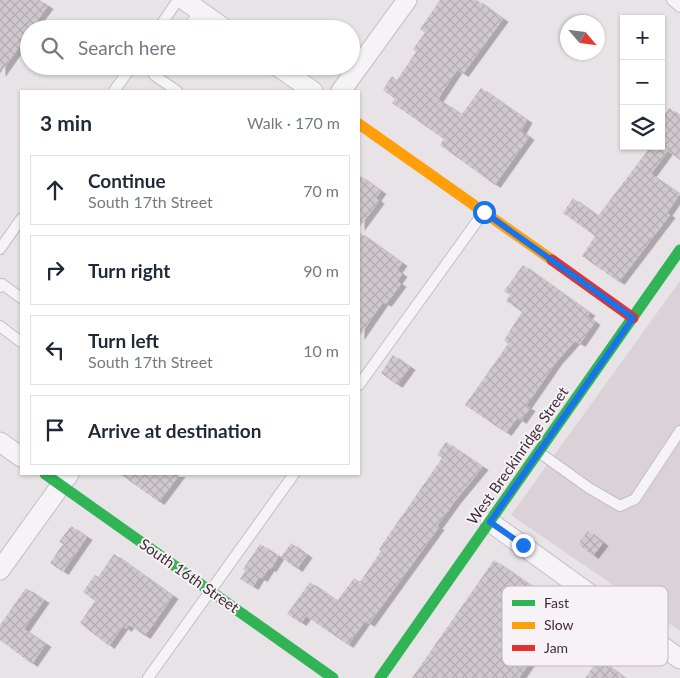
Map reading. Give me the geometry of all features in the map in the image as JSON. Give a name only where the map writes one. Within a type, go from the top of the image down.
[{"type":"street","points":[[184,0],[212,20]]},
{"type":"street","points":[[360,65],[407,0]]},
{"type":"street","points":[[291,75],[312,90]]},
{"type":"street","points":[[342,90],[353,75]]},
{"type":"street","points":[[360,125],[633,318]]},
{"type":"street","name":"West Breckinridge Street","points":[[380,678],[680,250]]},
{"type":"street","points":[[0,442],[20,456]]},
{"type":"street","name":"South 16th Street","points":[[49,475],[65,479],[210,590],[333,678]]},
{"type":"street","points":[[0,570],[65,479]]},
{"type":"street","points":[[490,522],[579,586]]},
{"type":"street","points":[[668,650],[680,659]]},
{"type":"lane","points":[[164,20],[178,0]]},
{"type":"lane","points":[[672,0],[680,7]]},
{"type":"lane","points":[[194,20],[200,11]]},
{"type":"lane","points":[[115,90],[126,75]]},
{"type":"lane","points":[[154,75],[176,90]]},
{"type":"lane","points":[[360,384],[484,212]]},
{"type":"lane","points":[[0,249],[20,220]]},
{"type":"lane","points":[[0,287],[2,284],[20,297]]},
{"type":"lane","points":[[0,326],[20,341]]},
{"type":"lane","points":[[539,452],[588,488],[620,506],[635,500],[680,431]]},
{"type":"lane","points":[[148,678],[293,475]]},
{"type":"shaded area","points":[[680,281],[680,631],[668,623],[668,586],[614,586],[511,515]]},
{"type":"building","points":[[0,0],[39,0],[48,6],[38,20],[20,20],[20,46],[0,74]]},
{"type":"building","points":[[440,0],[477,0],[503,19],[463,74],[457,70],[438,99],[462,114],[481,88],[527,120],[521,131],[529,137],[495,185],[440,145],[444,139],[392,103],[395,99],[383,90],[392,76],[397,80],[416,52],[413,49],[425,33],[420,29]]},
{"type":"building","points":[[669,108],[680,116],[680,160],[668,151],[651,174],[680,194],[667,213],[670,215],[619,282],[582,256],[595,236],[563,213],[573,198],[598,216],[648,150],[665,150],[665,114]]},
{"type":"building","points":[[360,176],[381,191],[376,198],[379,201],[360,227]]},
{"type":"building","points":[[360,233],[402,263],[397,270],[402,274],[397,281],[401,284],[386,304],[383,302],[360,336]]},
{"type":"building","points":[[523,265],[590,313],[587,316],[595,322],[580,344],[575,341],[557,361],[526,406],[530,408],[521,421],[517,418],[506,433],[465,405],[508,344],[504,340],[522,312],[506,301],[510,295],[504,291]]},
{"type":"building","points":[[393,355],[410,367],[397,385],[381,373]]},
{"type":"building","points":[[446,442],[483,467],[455,501],[437,526],[439,527],[369,624],[365,621],[348,645],[306,616],[301,623],[287,614],[310,582],[337,601],[354,578],[360,582],[381,551],[379,549],[442,458],[437,455]]},
{"type":"building","points":[[121,475],[179,475],[159,502]]},
{"type":"building","points":[[71,526],[87,537],[63,572],[50,563],[63,544],[59,542]]},
{"type":"building","points":[[588,531],[603,543],[593,556],[578,544]]},
{"type":"building","points":[[291,543],[307,555],[297,569],[281,557]]},
{"type":"building","points":[[260,544],[279,556],[271,569],[269,568],[262,579],[259,577],[253,587],[240,579],[245,571],[243,569]]},
{"type":"building","points":[[114,554],[173,596],[145,636],[129,625],[126,629],[123,626],[109,646],[80,623],[95,601],[83,592],[95,575],[98,577]]},
{"type":"building","points":[[494,560],[531,586],[502,586],[502,666],[527,666],[519,678],[412,678]]},
{"type":"building","points":[[26,588],[44,600],[24,629],[46,644],[32,664],[0,640],[0,625]]},
{"type":"building","points":[[594,666],[609,666],[625,678],[585,678]]},
{"type":"traffic: fast","points":[[380,678],[680,250]]},
{"type":"traffic: fast","points":[[46,475],[333,678]]},
{"type":"traffic: slow","points":[[360,125],[552,260]]},
{"type":"traffic: jam","points":[[552,260],[633,318]]},
{"type":"route","points":[[484,212],[633,318],[490,522],[523,545]]}]
